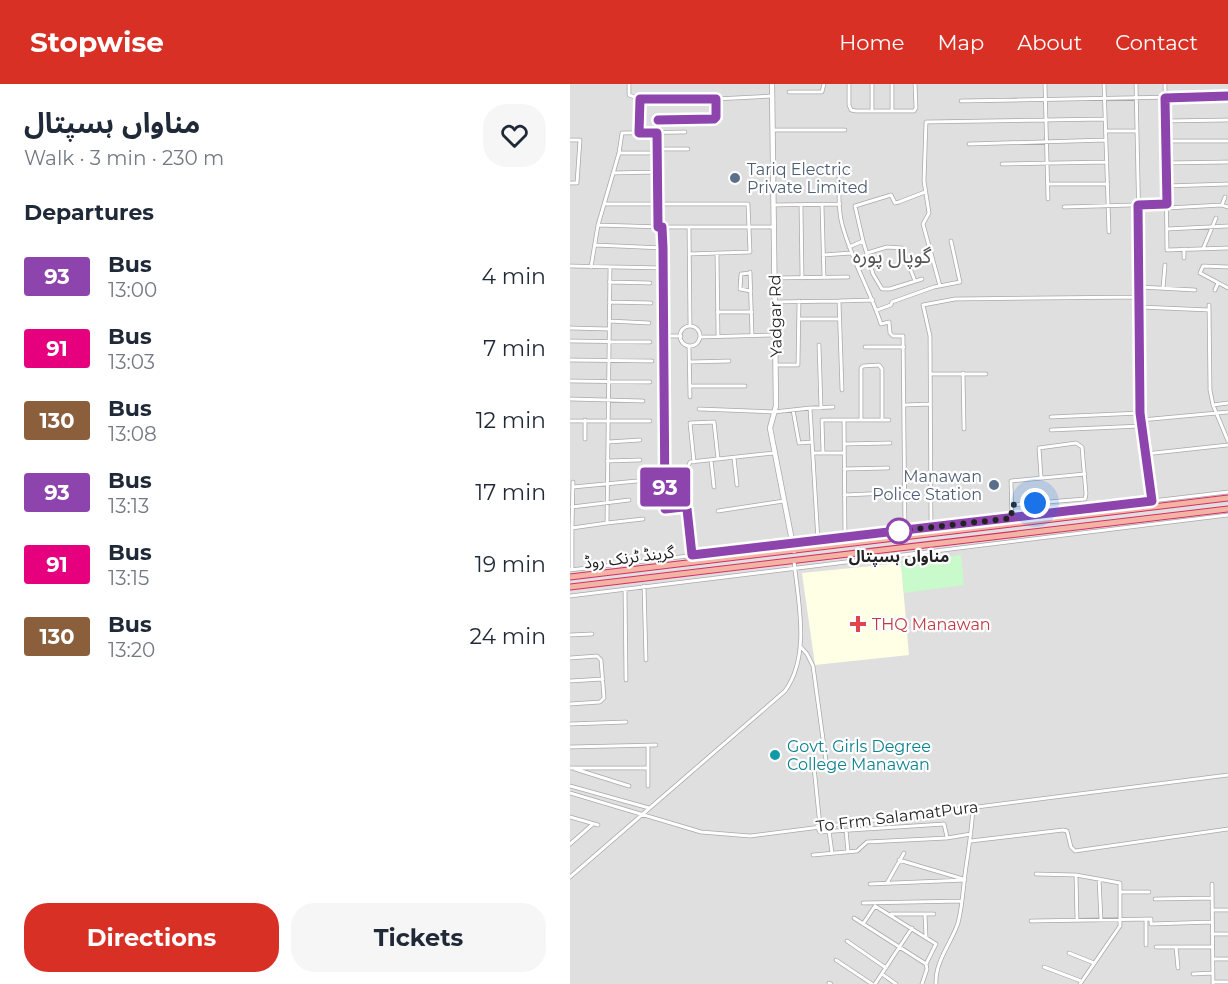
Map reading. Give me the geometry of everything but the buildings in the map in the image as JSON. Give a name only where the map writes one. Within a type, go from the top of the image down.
[{"type":"highway","name":"گرینڈ ٹرنک روڈ","points":[[570,577],[1228,498]]},
{"type":"highway","name":"گرینڈ ٹرنک روڈ","points":[[570,587],[839,559],[1000,536],[1228,509]]},
{"type":"highway","points":[[928,535],[930,545]]},
{"type":"street","points":[[629,84],[627,90],[629,95],[640,99],[772,96]]},
{"type":"street","name":"Yadgar Rd","points":[[772,84],[776,406],[770,428],[794,551]]},
{"type":"street","points":[[789,92],[822,92],[824,84]]},
{"type":"street","points":[[849,84],[851,110],[872,111],[915,110],[915,84]]},
{"type":"street","points":[[872,84],[872,111]]},
{"type":"street","points":[[892,84],[892,111]]},
{"type":"street","points":[[1045,84],[1048,199]]},
{"type":"street","points":[[1104,84],[1109,232]]},
{"type":"street","points":[[1136,84],[1140,413],[1152,501]]},
{"type":"street","points":[[1165,84],[1167,250],[1228,248]]},
{"type":"street","points":[[961,101],[1228,96]]},
{"type":"street","points":[[639,133],[640,99]]},
{"type":"street","points":[[658,120],[714,119],[716,99]]},
{"type":"street","points":[[940,286],[923,224],[929,213],[925,192],[926,122],[1105,119]]},
{"type":"street","points":[[1166,121],[1228,120]]},
{"type":"street","points":[[773,130],[846,130]]},
{"type":"street","points":[[1106,131],[1137,131]]},
{"type":"street","points":[[591,267],[598,225],[619,153],[622,134],[685,132]]},
{"type":"street","points":[[657,133],[657,204],[663,248],[665,509],[683,507],[687,509],[692,555]]},
{"type":"street","points":[[570,140],[580,140],[577,183],[570,183]]},
{"type":"street","points":[[969,144],[1106,140]]},
{"type":"street","points":[[1166,141],[1228,141]]},
{"type":"street","points":[[619,153],[688,148]]},
{"type":"street","points":[[1002,164],[1107,162]]},
{"type":"street","points":[[1166,163],[1228,162]]},
{"type":"street","points":[[613,173],[657,172]]},
{"type":"street","points":[[838,178],[841,221],[851,254],[873,300],[881,324],[890,324],[890,333],[893,336],[903,336],[905,531]]},
{"type":"street","points":[[1048,184],[1107,184]]},
{"type":"street","points":[[1167,186],[1228,184]]},
{"type":"street","points":[[922,279],[890,289],[882,289],[873,274],[855,206],[891,195],[895,203],[925,192]]},
{"type":"street","points":[[1222,205],[1225,197]]},
{"type":"street","points":[[604,204],[748,204],[750,252],[689,254]]},
{"type":"street","points":[[773,205],[840,204]]},
{"type":"street","points":[[801,205],[802,278]]},
{"type":"street","points":[[822,205],[824,278]]},
{"type":"street","points":[[1064,207],[1138,205],[1222,205],[1228,207]]},
{"type":"street","points":[[1203,249],[1216,218]]},
{"type":"street","points":[[598,225],[774,226]]},
{"type":"street","points":[[1167,229],[1228,226]]},
{"type":"street","points":[[689,227],[690,326]]},
{"type":"street","points":[[849,247],[863,241]]},
{"type":"street","points":[[877,310],[891,305],[892,302],[940,286],[958,284],[961,280],[951,241]]},
{"type":"street","points":[[595,245],[663,248]]},
{"type":"street","points":[[867,253],[887,247],[902,248],[915,281]]},
{"type":"street","points":[[1184,249],[1184,258]]},
{"type":"street","points":[[717,253],[718,336]]},
{"type":"street","points":[[824,255],[851,254]]},
{"type":"street","points":[[1163,288],[1165,265]]},
{"type":"street","points":[[570,266],[663,268]]},
{"type":"street","points":[[1228,267],[1203,266],[1200,273],[1228,288]]},
{"type":"street","points":[[607,523],[610,267]]},
{"type":"street","points":[[751,291],[740,289],[741,274],[750,272],[751,291],[752,312],[752,336]]},
{"type":"street","points":[[774,278],[848,277]]},
{"type":"street","points":[[609,282],[650,283]]},
{"type":"street","points":[[1215,290],[1218,283]]},
{"type":"street","points":[[1140,287],[1195,290]]},
{"type":"street","points":[[931,528],[930,329],[923,305],[955,299],[1140,297]]},
{"type":"street","points":[[774,302],[873,300]]},
{"type":"street","points":[[776,365],[798,365],[799,301]]},
{"type":"street","points":[[839,301],[842,390]]},
{"type":"street","points":[[609,302],[651,303]]},
{"type":"street","points":[[1140,307],[1209,308],[1210,390],[1213,405],[1228,443],[1145,454]]},
{"type":"street","points":[[717,312],[752,312]]},
{"type":"street","points":[[799,319],[840,319]]},
{"type":"street","points":[[609,321],[649,323]]},
{"type":"street","points":[[690,326],[698,330],[700,337],[695,344],[689,346],[684,344],[681,336],[684,328],[690,326]]},
{"type":"street","points":[[570,328],[609,329]]},
{"type":"street","points":[[700,337],[775,335]]},
{"type":"street","points":[[664,336],[681,336]]},
{"type":"street","points":[[570,341],[650,342]]},
{"type":"street","points":[[819,345],[821,408]]},
{"type":"street","points":[[689,346],[690,397]]},
{"type":"street","points":[[865,346],[904,347]]},
{"type":"street","points":[[570,360],[652,361]]},
{"type":"street","points":[[690,362],[729,362]]},
{"type":"street","points":[[861,420],[861,368],[879,365],[882,369],[882,420]]},
{"type":"street","points":[[930,374],[986,374]]},
{"type":"street","points":[[963,374],[964,429]]},
{"type":"street","points":[[570,381],[650,382]]},
{"type":"street","points":[[690,386],[745,386]]},
{"type":"street","points":[[570,399],[643,401]]},
{"type":"street","points":[[1213,405],[1228,403]]},
{"type":"street","points":[[905,405],[930,404]]},
{"type":"street","points":[[699,409],[774,412],[833,407]]},
{"type":"street","points":[[810,408],[818,541]]},
{"type":"street","points":[[793,410],[799,443],[812,442]]},
{"type":"street","points":[[1141,420],[1228,412]]},
{"type":"street","points":[[1051,417],[1140,413]]},
{"type":"street","points":[[585,420],[585,439]]},
{"type":"street","points":[[823,453],[822,420],[889,420]]},
{"type":"street","points":[[844,420],[845,538]]},
{"type":"street","points":[[570,421],[650,421]]},
{"type":"street","points":[[694,462],[690,423],[714,422],[718,459]]},
{"type":"street","points":[[1050,430],[1141,426]]},
{"type":"street","points":[[608,442],[640,440]]},
{"type":"street","points":[[844,444],[890,443]]},
{"type":"street","points":[[1011,505],[1085,499],[1083,448],[1076,443],[1040,448],[1041,477]]},
{"type":"street","points":[[691,490],[688,467],[690,462],[774,453]]},
{"type":"street","points":[[813,453],[844,453]]},
{"type":"street","points":[[734,458],[737,484]]},
{"type":"street","points":[[608,461],[640,460]]},
{"type":"street","points":[[711,460],[714,487]]},
{"type":"street","points":[[844,469],[888,468]]},
{"type":"street","points":[[1012,518],[1011,481],[1085,474]]},
{"type":"street","points":[[573,488],[637,481]]},
{"type":"street","points":[[573,483],[571,570],[1228,492]]},
{"type":"street","points":[[844,495],[890,493]]},
{"type":"street","points":[[572,507],[629,500]]},
{"type":"street","points":[[718,511],[784,501]]},
{"type":"street","points":[[839,559],[1001,544],[1228,515]]},
{"type":"street","points":[[572,528],[643,519]]},
{"type":"street","points":[[1000,536],[1001,544]]},
{"type":"street","points":[[570,596],[794,564],[800,646],[798,664],[785,691],[570,877]]},
{"type":"street","points":[[644,586],[646,660]]},
{"type":"street","points":[[625,589],[626,680]]},
{"type":"street","points":[[570,635],[592,633]]},
{"type":"street","points":[[800,646],[813,666],[826,761],[814,767],[819,832],[944,824],[947,838]]},
{"type":"street","points":[[570,658],[597,656],[603,664],[604,698],[602,701],[570,704]]},
{"type":"street","points":[[570,681],[603,679]]},
{"type":"street","points":[[570,724],[626,722]]},
{"type":"street","points":[[570,747],[656,745]]},
{"type":"street","points":[[648,746],[648,786]]},
{"type":"street","points":[[570,768],[648,768]]},
{"type":"street","points":[[570,768],[630,786]]},
{"type":"street","name":"To Frm SalamatPura","points":[[570,793],[701,832],[750,836],[1228,775]]},
{"type":"street","points":[[570,786],[650,808]]},
{"type":"street","points":[[936,984],[942,954],[957,924],[963,901],[973,807]]},
{"type":"street","points":[[570,821],[572,817],[596,824],[570,844]]},
{"type":"street","points":[[846,829],[848,852]]},
{"type":"street","points":[[971,841],[1063,830],[1067,831],[1071,847],[1075,851],[1228,829]]},
{"type":"street","points":[[829,831],[832,853]]},
{"type":"street","points":[[813,855],[859,850],[867,842],[947,838],[971,834]]},
{"type":"street","points":[[887,883],[904,853]]},
{"type":"street","points":[[899,860],[965,880]]},
{"type":"street","points":[[1036,874],[1077,875],[1119,882],[1120,891],[1120,926],[1081,983],[1044,967]]},
{"type":"street","points":[[1077,875],[1077,921]]},
{"type":"street","points":[[1099,879],[1101,920]]},
{"type":"street","points":[[870,884],[965,880]]},
{"type":"street","points":[[1212,884],[1214,983],[1227,983]]},
{"type":"street","points":[[1120,891],[1149,892]]},
{"type":"street","points":[[1155,899],[1212,898]]},
{"type":"street","points":[[863,903],[963,901]]},
{"type":"street","points":[[863,924],[875,906],[936,944],[926,964],[927,969],[922,984]]},
{"type":"street","points":[[1212,910],[1228,910]]},
{"type":"street","points":[[889,914],[934,914]]},
{"type":"street","points":[[925,914],[926,937]]},
{"type":"street","points":[[854,918],[926,964]]},
{"type":"street","points":[[1146,919],[1146,945]]},
{"type":"street","points":[[1031,921],[1151,919],[1151,924],[1212,922]]},
{"type":"street","points":[[836,960],[873,984],[913,928]]},
{"type":"street","points":[[1212,934],[1228,934]]},
{"type":"street","points":[[847,941],[886,968]]},
{"type":"street","points":[[1156,947],[1212,947]]},
{"type":"street","points":[[1176,947],[1178,968]]},
{"type":"street","points":[[1069,953],[1094,963]]},
{"type":"street","points":[[1213,959],[1228,959]]},
{"type":"street","points":[[1193,974],[1213,973]]},
{"type":"street","points":[[882,974],[896,984]]},
{"type":"shaded area","points":[[570,84],[1228,84],[1228,984],[570,984]]},
{"type":"shaded area","name":"THQ Manawan","points":[[901,563],[909,655],[815,665],[802,573]]},
{"type":"green space","points":[[961,555],[964,585],[904,593],[901,563],[920,560],[934,562],[941,558]]},
{"type":"bus line","name":"93","points":[[658,120],[714,119],[716,99],[640,99],[639,133],[657,133],[658,227],[662,227],[663,248],[665,509],[683,507],[687,509],[692,555],[1152,501],[1140,413],[1138,205],[1167,204],[1165,98],[1228,96]]},
{"type":"place","name":"Tariq Electric Private Limited","points":[[735,178]]},
{"type":"place","name":"Manawan Police Station","points":[[994,485]]},
{"type":"place","name":"مناواں ہسپتال","points":[[899,531]]},
{"type":"place","name":"THQ Manawan","points":[[858,624]]},
{"type":"place","name":"Govt. Girls Degree College Manawan","points":[[775,755]]},
{"type":"district","name":"گوپال پورہ","points":[[892,256]]},
{"type":"route","points":[[899,531],[1012,518],[1011,505],[1035,503]]}]
